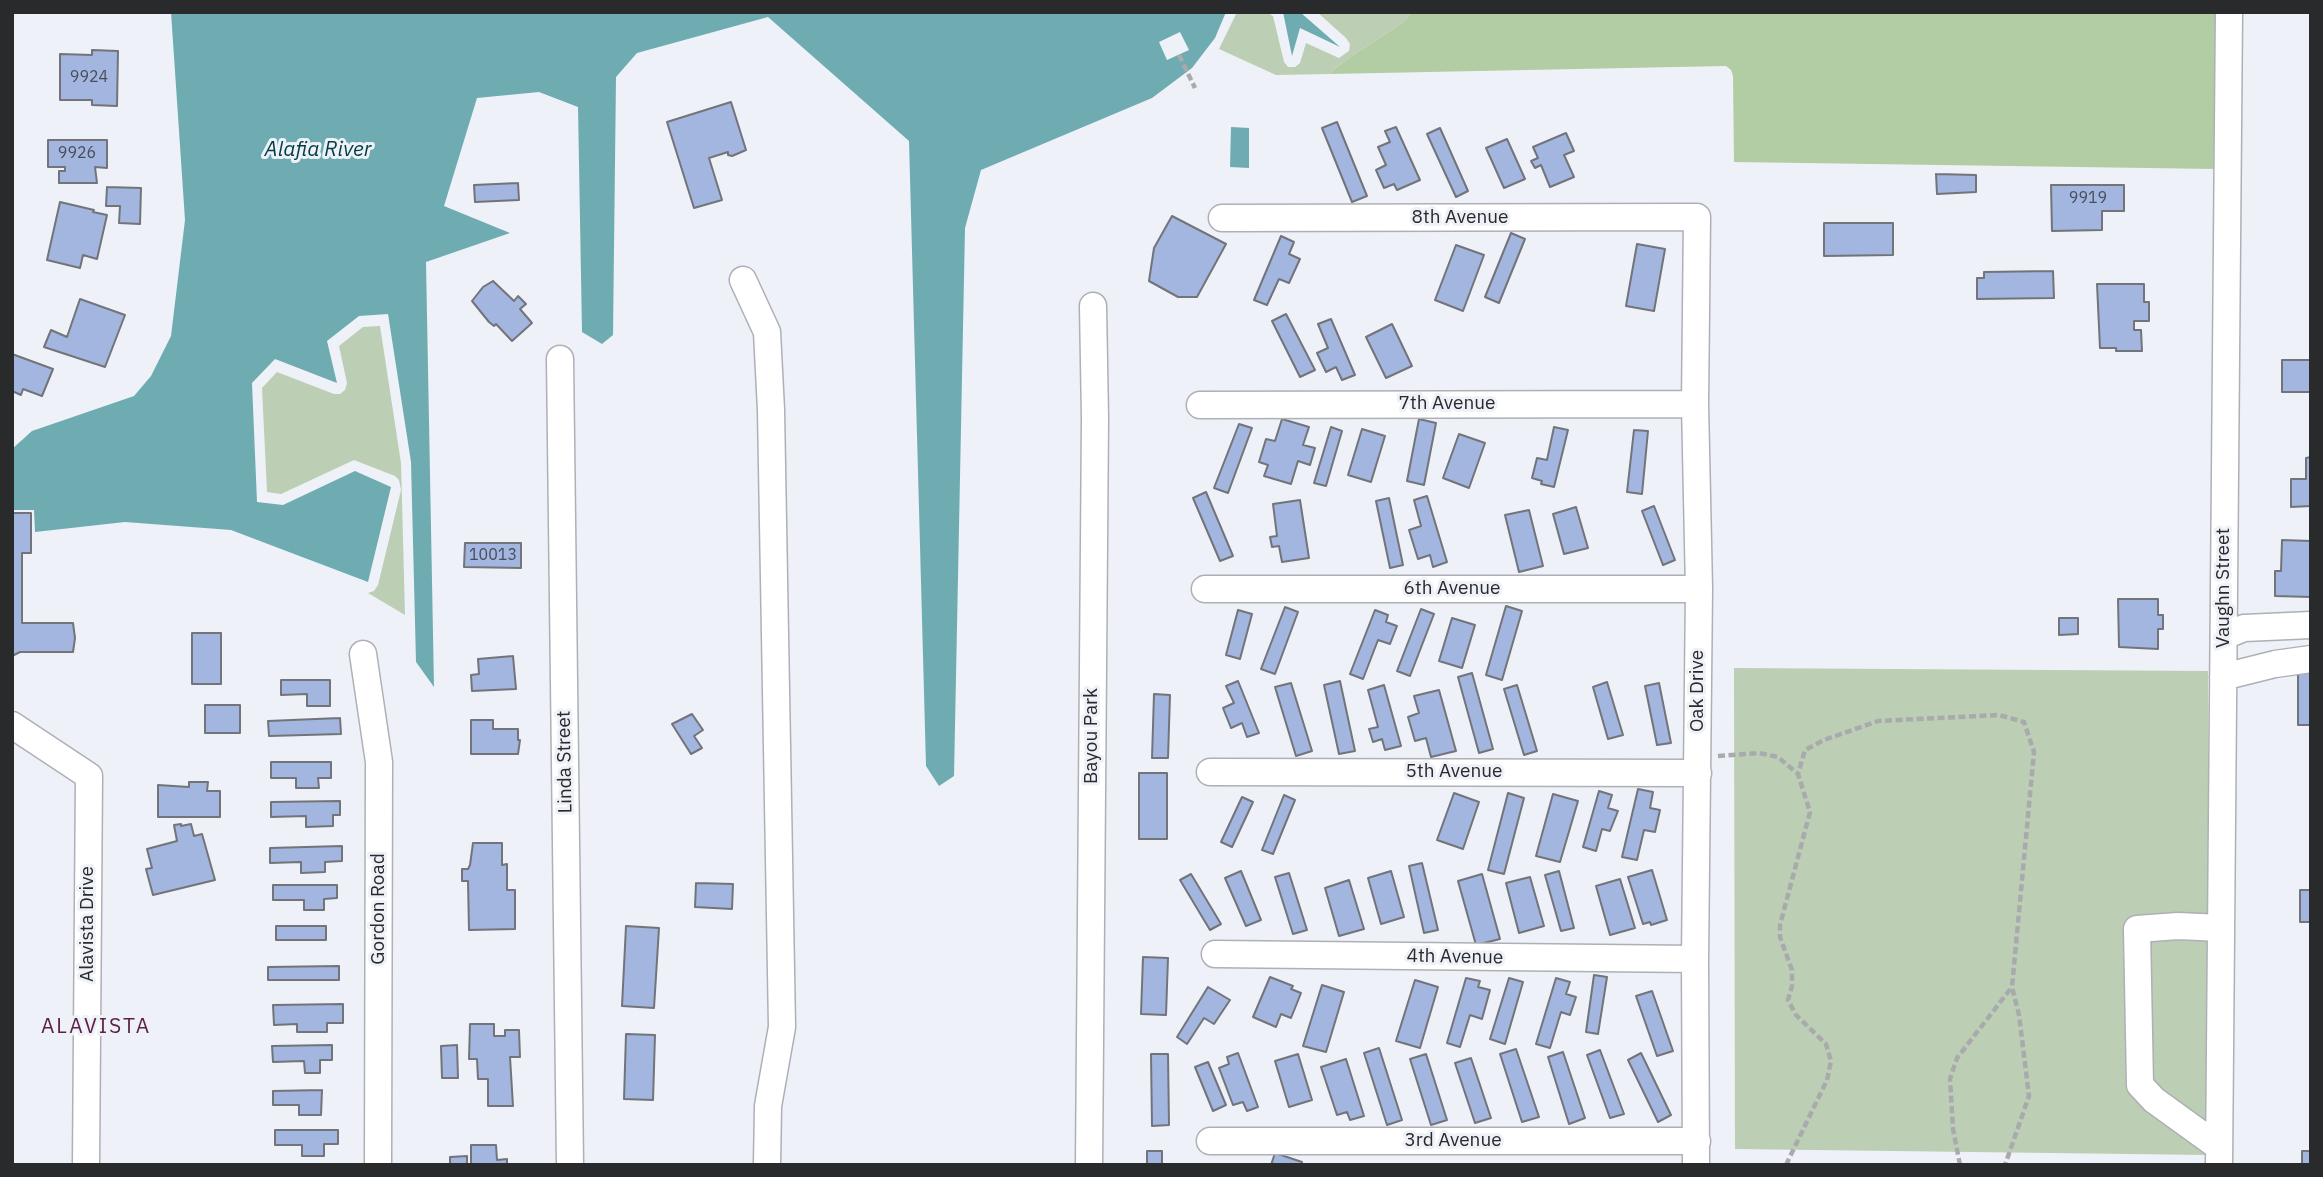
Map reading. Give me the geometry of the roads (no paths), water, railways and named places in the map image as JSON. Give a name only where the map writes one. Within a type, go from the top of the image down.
[{"type":"street","name":"Vaughn Street","points":[[2219,1156],[2229,12]]},
{"type":"street","name":"8th Avenue","points":[[1222,218],[1697,218]]},
{"type":"street","name":"Oak Drive","points":[[1696,1153],[1699,589],[1695,404],[1697,218]]},
{"type":"street","points":[[743,280],[767,332],[771,410],[782,1027],[768,1106],[767,1165]]},
{"type":"street","name":"Bayou Park","points":[[1089,1165],[1095,432],[1093,306]]},
{"type":"street","name":"Linda Street","points":[[560,359],[570,1165]]},
{"type":"street","name":"7th Avenue","points":[[1200,405],[1695,404]]},
{"type":"street","name":"6th Avenue","points":[[1205,589],[1699,589]]},
{"type":"street","points":[[2224,636],[2244,628],[2311,625]]},
{"type":"street","name":"Gordon Road","points":[[363,654],[379,762],[378,1165]]},
{"type":"street","points":[[2223,677],[2275,664],[2311,659]]},
{"type":"street","name":"Alavista Drive","points":[[12,725],[89,776],[86,1165]]},
{"type":"street","name":"5th Avenue","points":[[1210,772],[1698,764]]},
{"type":"street","points":[[2219,1156],[2140,1085],[2137,929],[2178,926],[2221,928]]},
{"type":"street","name":"4th Avenue","points":[[1215,954],[1695,959]]},
{"type":"street","name":"3rd Avenue","points":[[1210,1141],[1696,1153]]},
{"type":"water","name":"Alafia River","points":[[171,12],[1226,12],[1215,38],[1192,68],[1152,98],[981,170],[965,228],[954,776],[939,786],[926,766],[909,141],[768,17],[637,53],[616,77],[613,335],[602,344],[582,332],[578,107],[539,92],[477,98],[444,206],[510,233],[426,262],[434,687],[416,662],[411,462],[388,314],[359,316],[327,341],[337,383],[275,359],[252,383],[257,502],[283,505],[355,471],[391,487],[368,582],[231,530],[125,522],[35,532],[34,510],[12,510],[12,449],[32,431],[134,396],[151,376],[171,336],[185,220]]},
{"type":"water","points":[[1283,12],[1300,12],[1340,47],[1300,28],[1292,56]]},
{"type":"water","points":[[1231,127],[1249,128],[1249,168],[1230,167]]},
{"type":"district","name":"ALAVISTA","points":[[96,1027]]}]
